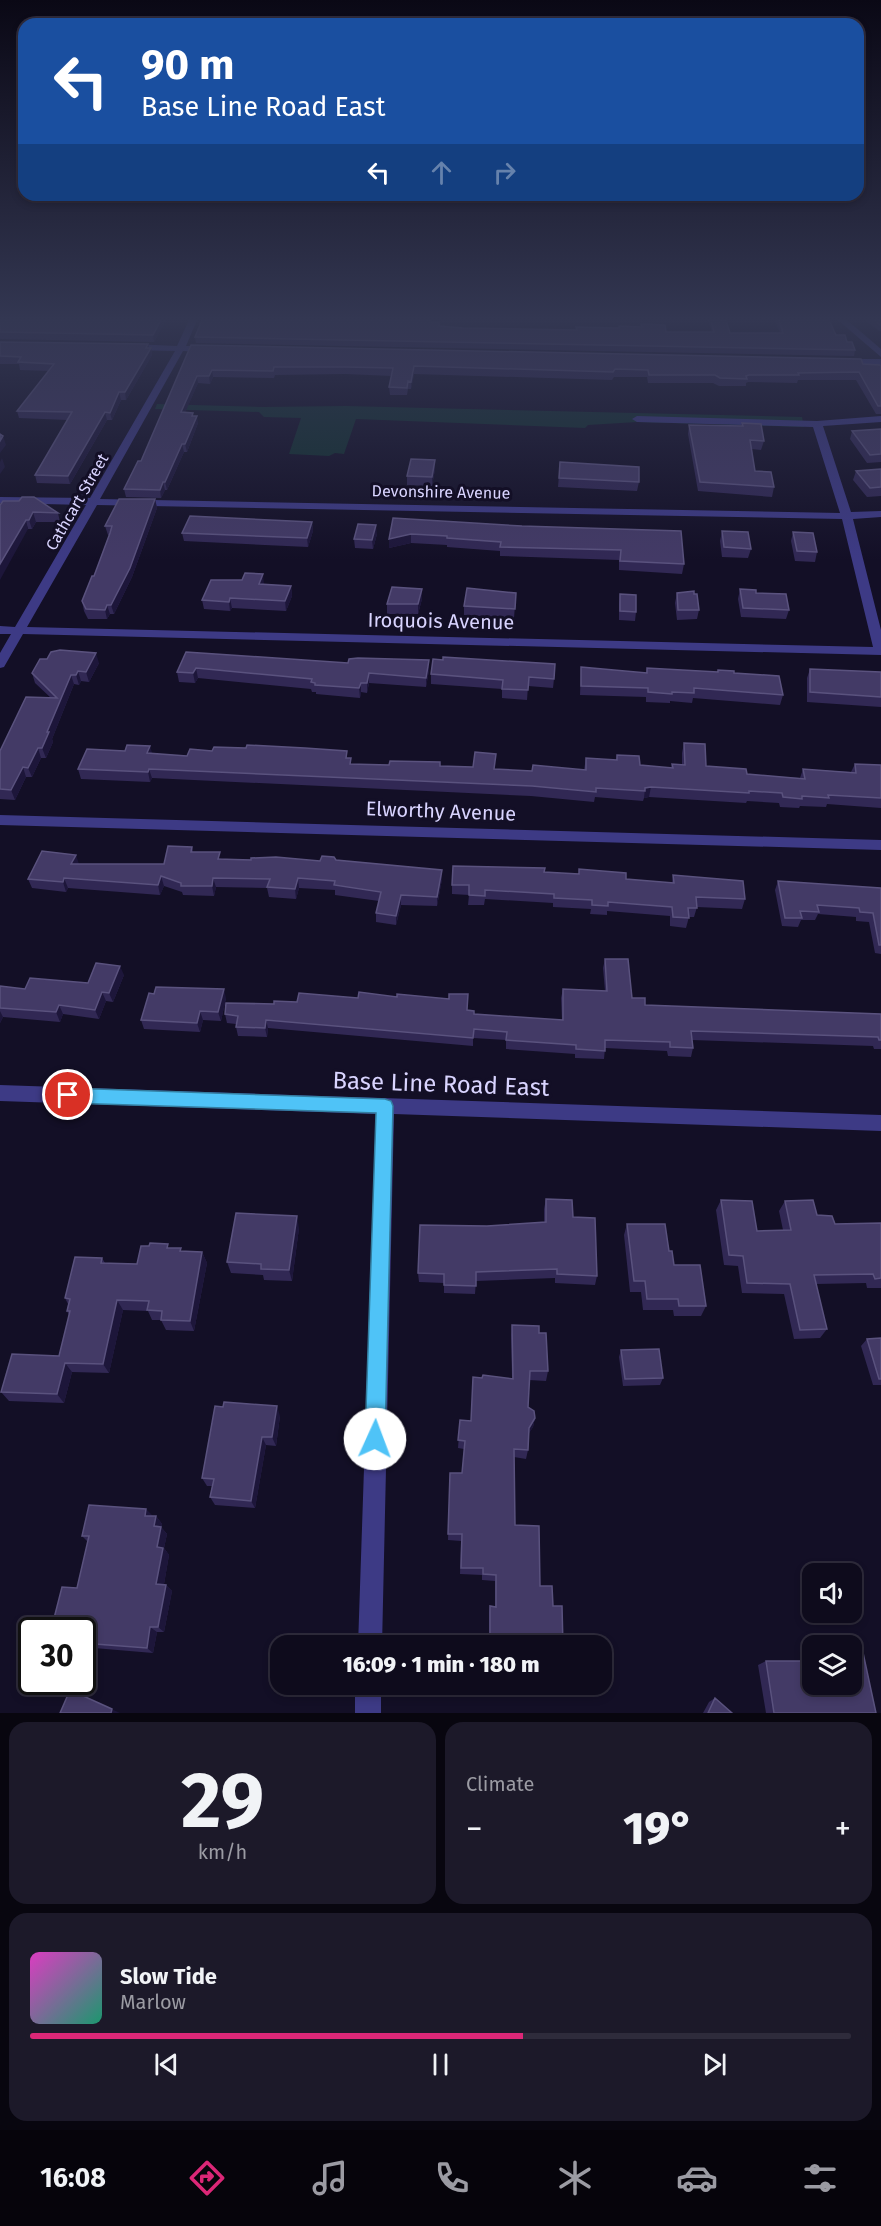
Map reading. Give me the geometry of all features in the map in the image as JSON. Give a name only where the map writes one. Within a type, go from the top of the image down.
[{"type":"street","name":"Cathcart Street","points":[[0,664],[152,400]]},
{"type":"street","points":[[637,419],[817,424],[881,419]]},
{"type":"street","points":[[817,424],[847,516],[880,651]]},
{"type":"street","name":"Devonshire Avenue","points":[[0,500],[847,516],[881,514]]},
{"type":"street","name":"Iroquois Avenue","points":[[0,630],[880,651]]},
{"type":"street","name":"Elworthy Avenue","points":[[0,820],[881,845]]},
{"type":"street","name":"Base Line Road East","points":[[0,1093],[881,1123]]},
{"type":"street","points":[[370,1635],[385,1106]]},
{"type":"street","points":[[368,1713],[369,1695]]},
{"type":"green space","points":[[157,404],[262,407],[346,406],[802,417],[804,427],[637,422],[588,425],[585,428],[356,419],[344,454],[335,453],[329,456],[289,454],[301,418],[264,417],[259,412],[155,409]]},
{"type":"building","points":[[26,400],[116,400],[110,413],[105,412],[68,476],[35,475],[72,412],[17,411]]},
{"type":"building","points":[[167,400],[186,400],[181,412],[193,413],[192,416],[197,416],[160,490],[124,489],[138,461],[141,461]]},
{"type":"building","points":[[875,400],[881,400],[881,406],[878,406]]},
{"type":"building","points":[[742,423],[761,424],[764,441],[750,440],[755,471],[771,472],[774,487],[700,482],[689,425],[743,426]]},
{"type":"building","points":[[881,429],[881,454],[870,455],[852,431]]},
{"type":"building","points":[[411,459],[435,460],[432,477],[407,476]]},
{"type":"building","points":[[560,462],[639,467],[639,482],[559,478]]},
{"type":"building","points":[[881,469],[881,487],[870,488],[856,471]]},
{"type":"building","points":[[22,497],[34,497],[58,513],[33,512],[0,564],[0,505],[3,501],[19,501]]},
{"type":"building","points":[[119,499],[155,499],[130,568],[111,605],[107,605],[105,610],[86,609],[82,601],[92,576],[94,576],[112,526],[105,526]]},
{"type":"building","points":[[190,516],[312,522],[307,538],[182,533]]},
{"type":"building","points":[[393,518],[522,526],[681,531],[684,564],[620,561],[621,550],[500,547],[501,542],[411,534],[389,539]]},
{"type":"building","points":[[358,524],[376,525],[372,540],[354,539]]},
{"type":"building","points":[[722,531],[748,532],[751,549],[724,547]]},
{"type":"building","points":[[793,532],[813,533],[817,552],[797,551]]},
{"type":"building","points":[[245,573],[263,574],[259,584],[291,586],[285,601],[230,598],[229,602],[202,600],[211,580],[242,580]]},
{"type":"building","points":[[392,587],[422,589],[418,604],[387,604]]},
{"type":"building","points":[[467,588],[516,593],[515,609],[464,606]]},
{"type":"building","points":[[740,589],[756,590],[756,593],[786,594],[789,610],[743,608]]},
{"type":"building","points":[[694,591],[694,594],[697,594],[699,610],[678,610],[677,593]]},
{"type":"building","points":[[620,594],[636,595],[636,612],[620,611]]},
{"type":"building","points":[[60,650],[96,653],[86,672],[78,671],[76,675],[71,675],[42,748],[38,748],[28,768],[23,767],[11,790],[0,789],[0,751],[26,697],[57,698],[32,673],[40,659],[47,659],[51,652]]},
{"type":"building","points":[[186,652],[348,663],[349,659],[358,658],[429,660],[426,678],[369,673],[367,683],[361,683],[359,688],[315,685],[311,682],[312,679],[196,668],[193,673],[177,672]]},
{"type":"building","points":[[443,657],[555,664],[554,679],[529,677],[528,690],[502,689],[503,680],[431,674],[433,659],[443,660]]},
{"type":"building","points":[[581,667],[647,673],[647,668],[718,672],[718,670],[779,676],[783,695],[694,688],[694,693],[672,692],[672,694],[648,692],[648,688],[581,686]]},
{"type":"building","points":[[810,669],[881,672],[881,697],[810,692]]},
{"type":"building","points":[[684,743],[705,744],[706,766],[746,769],[747,774],[805,779],[803,769],[856,773],[855,764],[881,765],[881,798],[828,795],[829,798],[802,796],[802,799],[783,797],[782,793],[651,787],[645,788],[645,791],[596,788],[596,792],[532,786],[149,769],[148,772],[78,769],[87,749],[125,751],[127,745],[150,746],[147,753],[187,756],[190,749],[212,751],[214,747],[246,748],[247,745],[305,748],[347,751],[346,758],[351,758],[350,764],[389,765],[390,761],[440,762],[440,766],[473,767],[475,752],[496,754],[494,769],[532,771],[533,765],[586,770],[586,758],[617,760],[617,755],[639,756],[640,765],[673,768],[672,764],[685,765]]},
{"type":"building","points":[[168,846],[192,847],[191,852],[220,852],[218,859],[251,860],[251,858],[276,857],[320,861],[322,856],[334,857],[336,860],[442,870],[437,897],[401,895],[396,916],[376,913],[381,892],[334,885],[335,881],[298,878],[295,889],[267,887],[270,879],[213,878],[212,886],[181,886],[181,883],[161,876],[158,885],[64,878],[63,882],[28,879],[42,851],[76,855],[71,864],[164,864]]},
{"type":"building","points":[[453,866],[545,868],[544,872],[579,874],[579,869],[626,873],[626,879],[674,883],[673,875],[743,881],[745,899],[696,897],[697,908],[688,908],[689,918],[673,917],[672,907],[608,902],[608,906],[592,905],[592,900],[554,898],[554,894],[485,890],[485,896],[469,895],[469,885],[452,885]]},
{"type":"building","points":[[778,881],[881,888],[881,945],[879,945],[873,913],[860,912],[859,908],[817,905],[819,912],[800,911],[802,918],[785,918]]},
{"type":"building","points":[[605,959],[628,959],[632,998],[645,998],[645,1005],[881,1014],[881,1040],[878,1037],[691,1031],[693,1048],[670,1047],[670,1042],[605,1040],[605,1051],[576,1049],[576,1045],[506,1040],[507,1032],[474,1029],[473,1038],[266,1020],[265,1028],[236,1027],[238,1016],[225,1014],[226,1003],[297,1002],[299,993],[358,998],[359,992],[397,997],[397,994],[449,999],[449,994],[468,994],[467,1010],[474,1011],[474,1014],[563,1020],[563,989],[607,991]]},
{"type":"building","points":[[96,963],[120,966],[109,993],[102,992],[95,1010],[59,1005],[56,1012],[0,1008],[0,986],[25,989],[30,978],[88,983]]},
{"type":"building","points":[[156,987],[224,989],[218,1012],[200,1011],[197,1023],[141,1020],[149,993],[154,994]]},
{"type":"building","points":[[546,1199],[572,1200],[573,1217],[595,1218],[597,1276],[557,1274],[557,1269],[476,1272],[476,1286],[444,1285],[444,1274],[418,1273],[420,1225],[487,1226],[546,1222]]},
{"type":"building","points":[[721,1200],[752,1201],[757,1231],[791,1230],[785,1201],[813,1200],[817,1215],[832,1216],[835,1224],[881,1223],[881,1278],[875,1279],[873,1274],[814,1275],[827,1329],[800,1330],[790,1284],[747,1283],[743,1256],[729,1255]]},
{"type":"building","points":[[236,1213],[297,1216],[289,1270],[261,1269],[261,1264],[227,1262]]},
{"type":"building","points":[[627,1224],[665,1224],[669,1251],[672,1251],[674,1265],[700,1265],[706,1306],[679,1306],[678,1299],[647,1299],[645,1281],[634,1281]]},
{"type":"building","points":[[150,1243],[168,1244],[167,1248],[181,1248],[180,1251],[202,1252],[190,1321],[161,1320],[162,1311],[147,1310],[149,1301],[117,1300],[103,1364],[65,1363],[57,1394],[1,1392],[12,1354],[59,1356],[70,1311],[67,1311],[70,1299],[65,1298],[75,1257],[102,1258],[101,1263],[137,1264],[141,1246],[149,1246]]},
{"type":"building","points":[[512,1325],[539,1326],[539,1333],[546,1333],[548,1371],[530,1371],[528,1407],[534,1411],[535,1418],[529,1428],[528,1450],[514,1449],[515,1525],[539,1526],[540,1586],[552,1586],[553,1606],[562,1606],[563,1635],[490,1635],[490,1606],[496,1607],[496,1575],[483,1574],[483,1568],[461,1568],[462,1534],[448,1534],[450,1473],[462,1473],[465,1441],[458,1440],[460,1420],[471,1421],[473,1377],[482,1378],[483,1375],[513,1379]]},
{"type":"building","points":[[881,1338],[881,1379],[879,1379],[867,1339]]},
{"type":"building","points":[[659,1349],[663,1378],[625,1379],[621,1350]]},
{"type":"building","points":[[224,1402],[277,1406],[272,1437],[262,1437],[251,1501],[210,1497],[214,1479],[202,1478],[215,1406],[223,1407]]},
{"type":"building","points":[[89,1505],[146,1509],[145,1516],[156,1516],[154,1526],[161,1527],[157,1547],[163,1548],[156,1584],[166,1585],[158,1627],[150,1627],[147,1648],[96,1644],[96,1617],[54,1617],[62,1587],[77,1588],[89,1536],[82,1536]]},
{"type":"building","points":[[862,1648],[876,1713],[774,1713],[766,1661],[802,1661],[802,1695],[862,1695]]},
{"type":"building","points":[[68,1695],[81,1695],[112,1709],[111,1713],[60,1713]]},
{"type":"building","points":[[715,1698],[732,1713],[708,1713]]},
{"type":"route","points":[[68,1095],[385,1106],[375,1439]]}]
